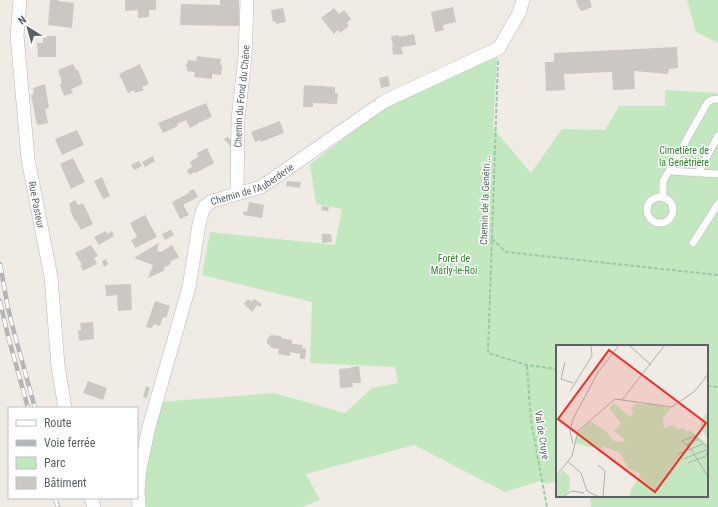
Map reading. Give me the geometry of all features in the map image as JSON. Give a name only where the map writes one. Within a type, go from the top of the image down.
[{"type":"street","name":"Rue Pasteur","points":[[20,0],[17,35],[28,159],[51,277],[58,366],[65,407]]},
{"type":"street","name":"Chemin du Fond du Chêne","points":[[234,194],[238,119],[245,56],[247,0]]},
{"type":"street","points":[[499,48],[519,13],[523,0]]},
{"type":"street","name":"Chemin de l'Auberderie","points":[[139,507],[138,490],[143,453],[149,426],[189,287],[200,218],[205,206],[212,201],[261,187],[385,101],[499,48]]},
{"type":"lane","points":[[663,198],[663,181],[707,104],[711,100],[718,99]]},
{"type":"lane","points":[[698,173],[718,136]]},
{"type":"lane","points":[[669,171],[718,174]]},
{"type":"lane","points":[[693,243],[718,204]]},
{"type":"path","name":"Chemin de la Genétri...","points":[[499,48],[488,353],[527,365],[556,369]]},
{"type":"path","points":[[492,239],[506,252],[718,275]]},
{"type":"path","name":"Val de Cruye","points":[[527,365],[530,421],[547,507]]},
{"type":"path","points":[[708,386],[718,387]]},
{"type":"green space","points":[[687,0],[718,0],[718,43],[696,32]]},
{"type":"green space","name":"Forêt de Marly-le-Roi","points":[[497,57],[493,128],[531,173],[562,129],[605,130],[619,106],[665,106],[665,90],[718,93],[718,507],[591,507],[590,497],[708,497],[708,345],[556,345],[556,481],[547,484],[540,481],[505,492],[414,445],[306,474],[320,500],[302,507],[144,507],[143,472],[159,402],[274,393],[345,413],[372,388],[398,383],[395,367],[310,363],[312,302],[202,275],[210,232],[335,245],[342,209],[316,204],[310,164],[387,106]]},
{"type":"building","points":[[50,0],[74,3],[72,28],[48,25]]},
{"type":"building","points":[[126,0],[156,0],[156,10],[149,10],[149,17],[138,18],[138,10],[125,11]]},
{"type":"building","points":[[220,0],[239,0],[239,26],[180,25],[181,4],[220,5]]},
{"type":"building","points":[[576,0],[590,0],[592,7],[582,11],[579,9]]},
{"type":"building","points":[[453,7],[456,22],[443,25],[444,30],[435,32],[431,12]]},
{"type":"building","points":[[283,8],[286,22],[276,24],[275,21],[273,22],[271,10]]},
{"type":"building","points":[[334,8],[339,14],[344,10],[351,19],[347,23],[349,26],[340,33],[338,30],[334,34],[321,18]]},
{"type":"building","points":[[414,34],[416,45],[401,47],[403,54],[393,55],[391,36],[399,35],[399,37]]},
{"type":"building","points":[[43,36],[56,36],[56,57],[38,57],[37,43],[43,43]]},
{"type":"building","points":[[677,47],[678,68],[669,69],[668,74],[634,71],[635,89],[613,90],[612,72],[564,74],[565,90],[546,91],[545,62],[554,62],[554,53]]},
{"type":"building","points":[[197,56],[221,59],[221,75],[212,74],[212,79],[194,77],[195,72],[187,71],[186,64],[188,60],[196,61]]},
{"type":"building","points":[[73,64],[76,70],[78,70],[83,84],[71,89],[73,93],[64,96],[60,85],[62,82],[58,70]]},
{"type":"building","points":[[140,64],[149,84],[142,87],[144,90],[135,93],[134,90],[128,93],[119,74]]},
{"type":"building","points":[[388,76],[390,86],[381,88],[379,78]]},
{"type":"building","points":[[45,84],[49,108],[45,109],[48,123],[37,125],[31,95],[34,94],[33,88]]},
{"type":"building","points":[[304,85],[335,87],[335,93],[338,94],[337,104],[313,103],[313,107],[303,107]]},
{"type":"building","points":[[206,103],[212,117],[190,128],[186,120],[177,124],[178,126],[163,133],[158,123]]},
{"type":"building","points":[[280,121],[284,133],[261,142],[260,140],[255,142],[251,132]]},
{"type":"building","points":[[77,130],[84,145],[62,155],[55,139]]},
{"type":"building","points":[[228,137],[234,145],[232,148],[224,139]]},
{"type":"building","points":[[207,148],[214,163],[196,173],[195,172],[189,175],[187,170],[192,167],[190,162],[198,157],[197,153]]},
{"type":"building","points":[[153,156],[155,161],[145,167],[142,162]]},
{"type":"building","points":[[73,158],[85,182],[71,189],[60,164]]},
{"type":"building","points":[[139,161],[142,166],[134,170],[131,165]]},
{"type":"building","points":[[102,177],[110,196],[103,199],[94,181]]},
{"type":"building","points":[[287,181],[301,182],[300,188],[286,186]]},
{"type":"building","points":[[194,189],[198,197],[183,205],[189,215],[180,219],[172,202]]},
{"type":"building","points":[[75,200],[78,205],[83,203],[93,224],[81,230],[70,210],[69,204]]},
{"type":"building","points":[[249,202],[264,205],[262,218],[243,215],[244,211],[247,212]]},
{"type":"building","points":[[322,206],[329,207],[328,211],[321,210]]},
{"type":"building","points":[[145,215],[157,237],[135,248],[131,240],[137,237],[130,223]]},
{"type":"building","points":[[171,230],[174,235],[165,240],[162,234]]},
{"type":"building","points":[[106,231],[107,234],[112,231],[114,236],[99,245],[94,237]]},
{"type":"building","points":[[322,234],[331,234],[332,242],[322,243]]},
{"type":"building","points":[[159,243],[157,251],[161,252],[172,245],[179,257],[170,262],[171,264],[163,268],[165,270],[148,278],[153,265],[136,259],[135,257]]},
{"type":"building","points":[[91,245],[98,256],[94,258],[97,264],[83,271],[80,265],[82,265],[75,253]]},
{"type":"building","points":[[106,259],[108,264],[104,267],[102,261]]},
{"type":"building","points":[[131,284],[132,310],[118,311],[117,295],[106,296],[105,285]]},
{"type":"building","points":[[248,299],[252,302],[254,299],[262,304],[260,307],[257,305],[252,312],[244,304]]},
{"type":"building","points":[[155,301],[170,306],[166,318],[163,317],[160,326],[154,324],[152,328],[146,327]]},
{"type":"building","points":[[93,322],[94,339],[79,341],[78,330],[81,330],[80,323]]},
{"type":"building","points":[[271,335],[281,336],[281,338],[292,340],[292,344],[303,345],[302,348],[306,349],[305,359],[300,359],[300,354],[290,352],[290,356],[278,354],[279,349],[272,348],[267,343],[267,339]]},
{"type":"building","points":[[359,366],[361,383],[352,383],[353,387],[340,388],[339,369]]},
{"type":"building","points":[[88,381],[107,388],[103,400],[83,393]]},
{"type":"building","points":[[146,386],[150,388],[147,398],[143,397]]},
{"type":"railway","points":[[0,264],[8,308],[35,407]]},
{"type":"railway","points":[[0,301],[28,407]]},
{"type":"railway","points":[[55,499],[58,507]]},
{"type":"park label","name":"Cimetière de la Genêtrière","points":[[684,156]]}]
